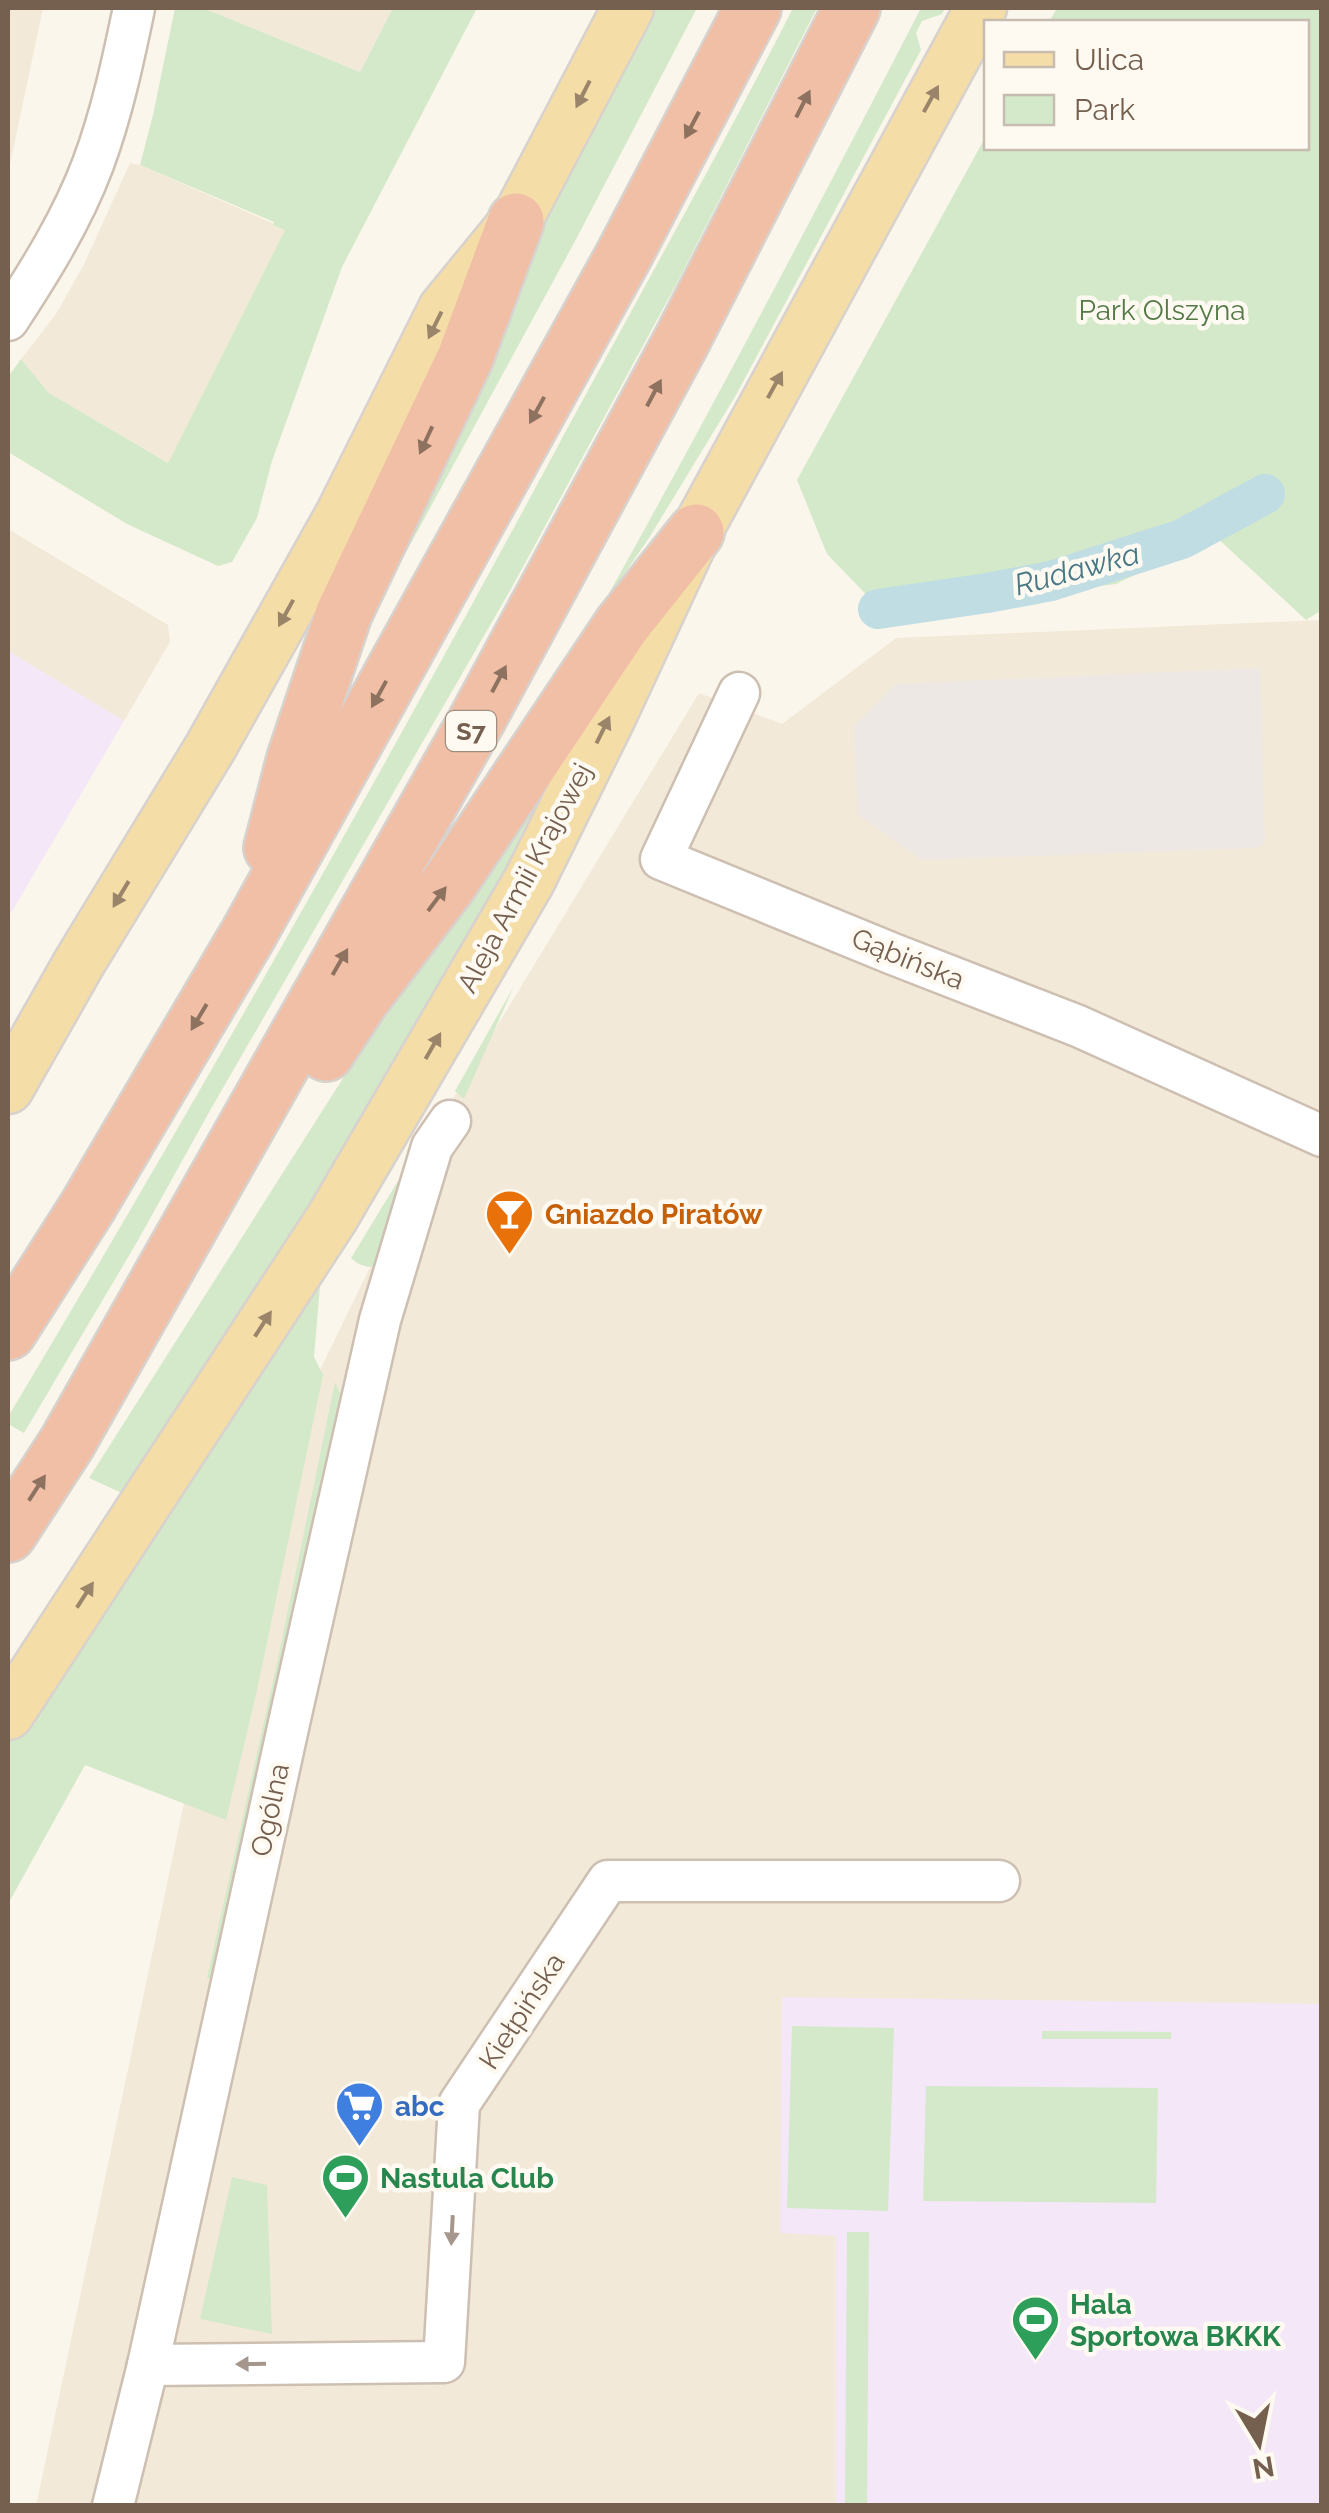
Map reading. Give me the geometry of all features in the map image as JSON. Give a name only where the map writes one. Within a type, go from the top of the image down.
[{"type":"highway","points":[[8,1332],[88,1206],[249,933],[624,254],[754,8]]},
{"type":"highway","name":"S7","points":[[8,1534],[67,1443],[478,718],[682,342],[852,8]]},
{"type":"highway","points":[[249,933],[295,759],[344,613],[465,358],[516,221]]},
{"type":"highway","points":[[67,1443],[360,1001],[448,885],[622,625],[696,532]]},
{"type":"main road","points":[[8,1088],[79,962],[210,748],[341,516],[444,309],[516,221],[628,8]]},
{"type":"main road","name":"Aleja Armii Krajowej","points":[[8,1714],[332,1218],[529,881],[696,532],[981,8]]},
{"type":"street","points":[[8,320],[66,223],[92,167],[118,86],[134,8]]},
{"type":"street","name":"Gąbińska","points":[[739,693],[661,859],[1078,1026],[1322,1136]]},
{"type":"street","name":"Ogólna","points":[[113,2506],[148,2365],[380,1320],[432,1147],[450,1122]]},
{"type":"street","name":"Kiełpińska","points":[[148,2365],[444,2362],[459,2104],[608,1880],[999,1881]]},
{"type":"shaded area","points":[[8,8],[43,8],[8,174]]},
{"type":"shaded area","points":[[203,8],[393,8],[360,72]]},
{"type":"shaded area","points":[[130,163],[286,229],[168,463],[49,393],[21,359],[56,314],[84,264]]},
{"type":"shaded area","points":[[8,529],[168,625],[170,642],[124,721],[8,651]]},
{"type":"shaded area","points":[[1321,620],[1321,2505],[36,2506],[241,1532],[448,1107],[699,693],[782,724],[896,638]]},
{"type":"shaded area","points":[[8,651],[124,721],[8,918]]},
{"type":"shaded area","points":[[1260,668],[1265,843],[1257,848],[922,860],[858,815],[853,727],[895,684]]},
{"type":"shaded area","points":[[782,1997],[1321,2004],[1321,2505],[836,2505],[836,2236],[780,2233]]},
{"type":"green space","points":[[175,8],[203,8],[360,72],[393,8],[477,8],[342,267],[272,461],[257,518],[232,562],[218,566],[127,524],[8,452],[8,377],[21,359],[49,393],[168,463],[285,230],[140,165]]},
{"type":"green space","points":[[644,8],[697,8],[360,637],[461,402]]},
{"type":"green space","points":[[793,8],[817,8],[677,283],[511,589],[24,1433],[8,1424],[8,1417],[363,803]]},
{"type":"green space","points":[[921,8],[945,8],[942,14],[922,21],[916,33],[921,50],[736,395],[649,538],[602,606],[684,458]]},
{"type":"green space","name":"Park Olszyna","points":[[1057,8],[1321,8],[1322,610],[1306,620],[1215,536],[1116,584],[884,613],[827,554],[797,480],[984,140],[984,150],[1309,150],[1309,20],[1050,20]]},
{"type":"green space","points":[[590,704],[482,920],[392,1074],[126,1495],[89,1478],[401,987]]},
{"type":"green space","points":[[514,986],[464,1099],[455,1091]]},
{"type":"green space","points":[[409,1163],[382,1266],[358,1263],[351,1258]]},
{"type":"green space","points":[[320,1286],[314,1357],[323,1375],[226,1820],[85,1765],[8,1904],[8,1743],[305,1288]]},
{"type":"green space","points":[[335,1382],[343,1399],[214,1979],[207,1978],[276,1668]]},
{"type":"green space","points":[[792,2026],[894,2028],[888,2211],[787,2208]]},
{"type":"green space","points":[[1042,2031],[1171,2032],[1171,2039],[1042,2039]]},
{"type":"green space","points":[[926,2086],[1158,2088],[1156,2203],[923,2201]]},
{"type":"green space","points":[[232,2177],[267,2185],[272,2334],[200,2319]]},
{"type":"green space","points":[[847,2232],[869,2232],[867,2505],[845,2505]]},
{"type":"waterway","name":"Rudawka","points":[[878,609],[1051,581],[1182,539],[1265,494]]},
{"type":"place","name":"Gniazdo Piratów","points":[[510,1256]]},
{"type":"place","name":"abc","points":[[360,2148]]},
{"type":"place","name":"Nastula Club","points":[[345,2220]]},
{"type":"place","name":"Hala Sportowa BKKK","points":[[1035,2362]]}]
